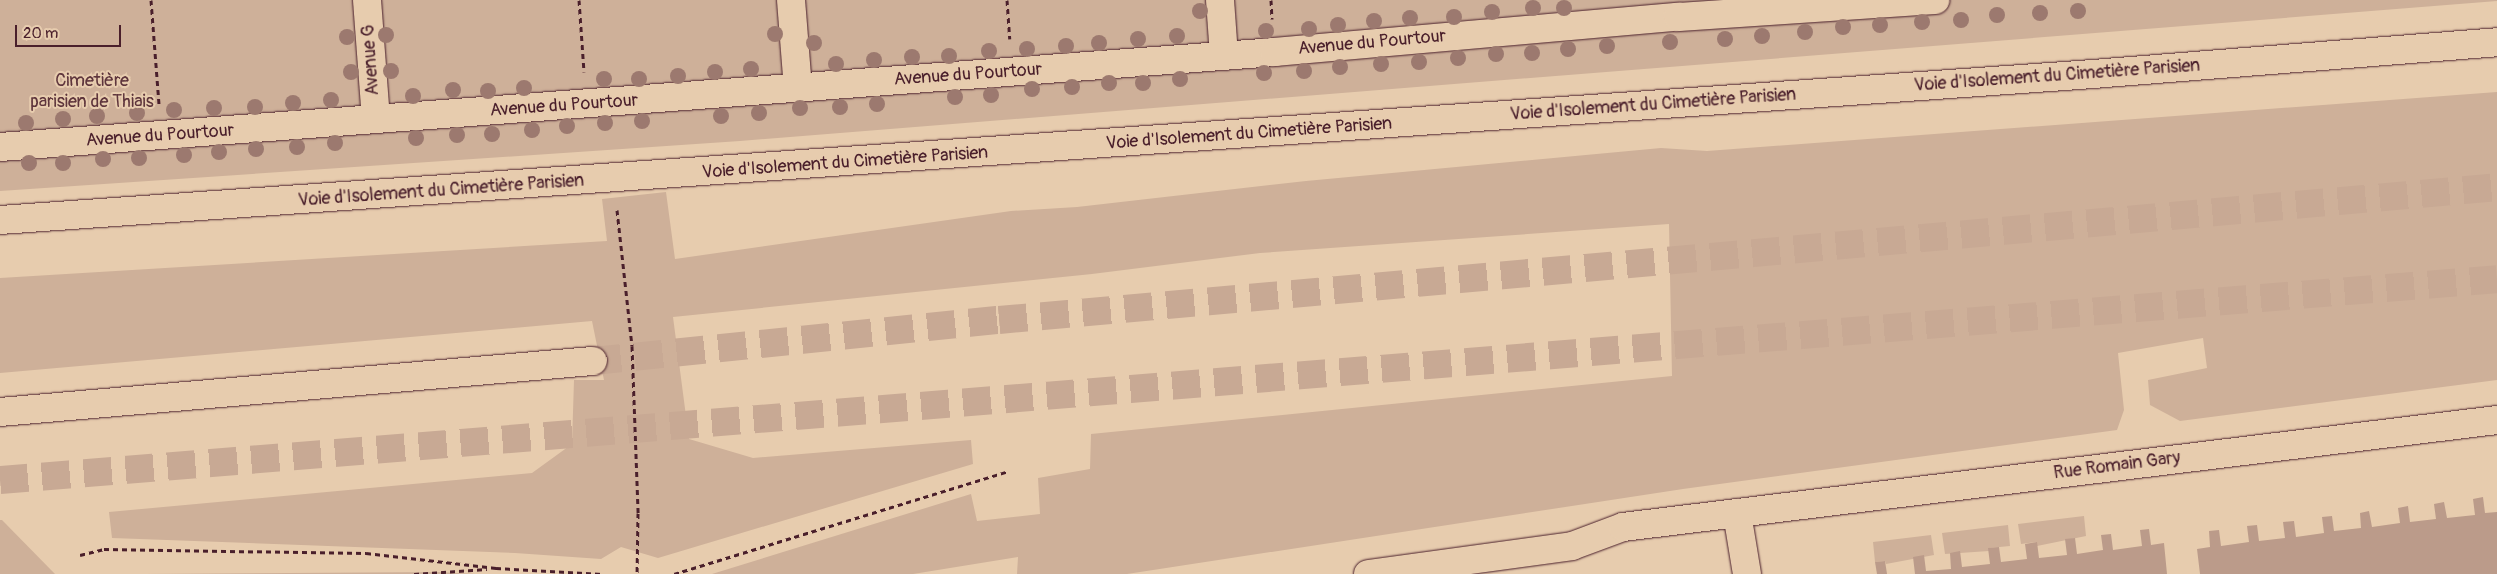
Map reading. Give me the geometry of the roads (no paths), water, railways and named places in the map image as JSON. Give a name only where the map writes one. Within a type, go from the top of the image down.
[{"type":"main road","name":"Avenue G","points":[[367,0],[376,120]]},
{"type":"main road","points":[[791,0],[798,88]]},
{"type":"main road","points":[[1220,0],[1224,56]]},
{"type":"main road","name":"Avenue du Pourtour","points":[[0,147],[1224,56],[1677,8],[1935,0]]},
{"type":"main road","name":"Voie d'Isolement du Cimetière Parisien","points":[[0,220],[614,179],[2084,75],[2497,42]]},
{"type":"main road","points":[[0,412],[593,361]]},
{"type":"main road","name":"Rue Romain Gary","points":[[1368,574],[1572,546],[1623,527],[2497,420]]},
{"type":"main road","points":[[1737,512],[1747,574]]},
{"type":"tunnel","points":[[593,361],[999,320],[2497,187]]},
{"type":"tunnel","points":[[0,480],[2497,279]]},
{"type":"park label","name":"Cimetière parisien de Thiais","points":[[92,92]]}]
